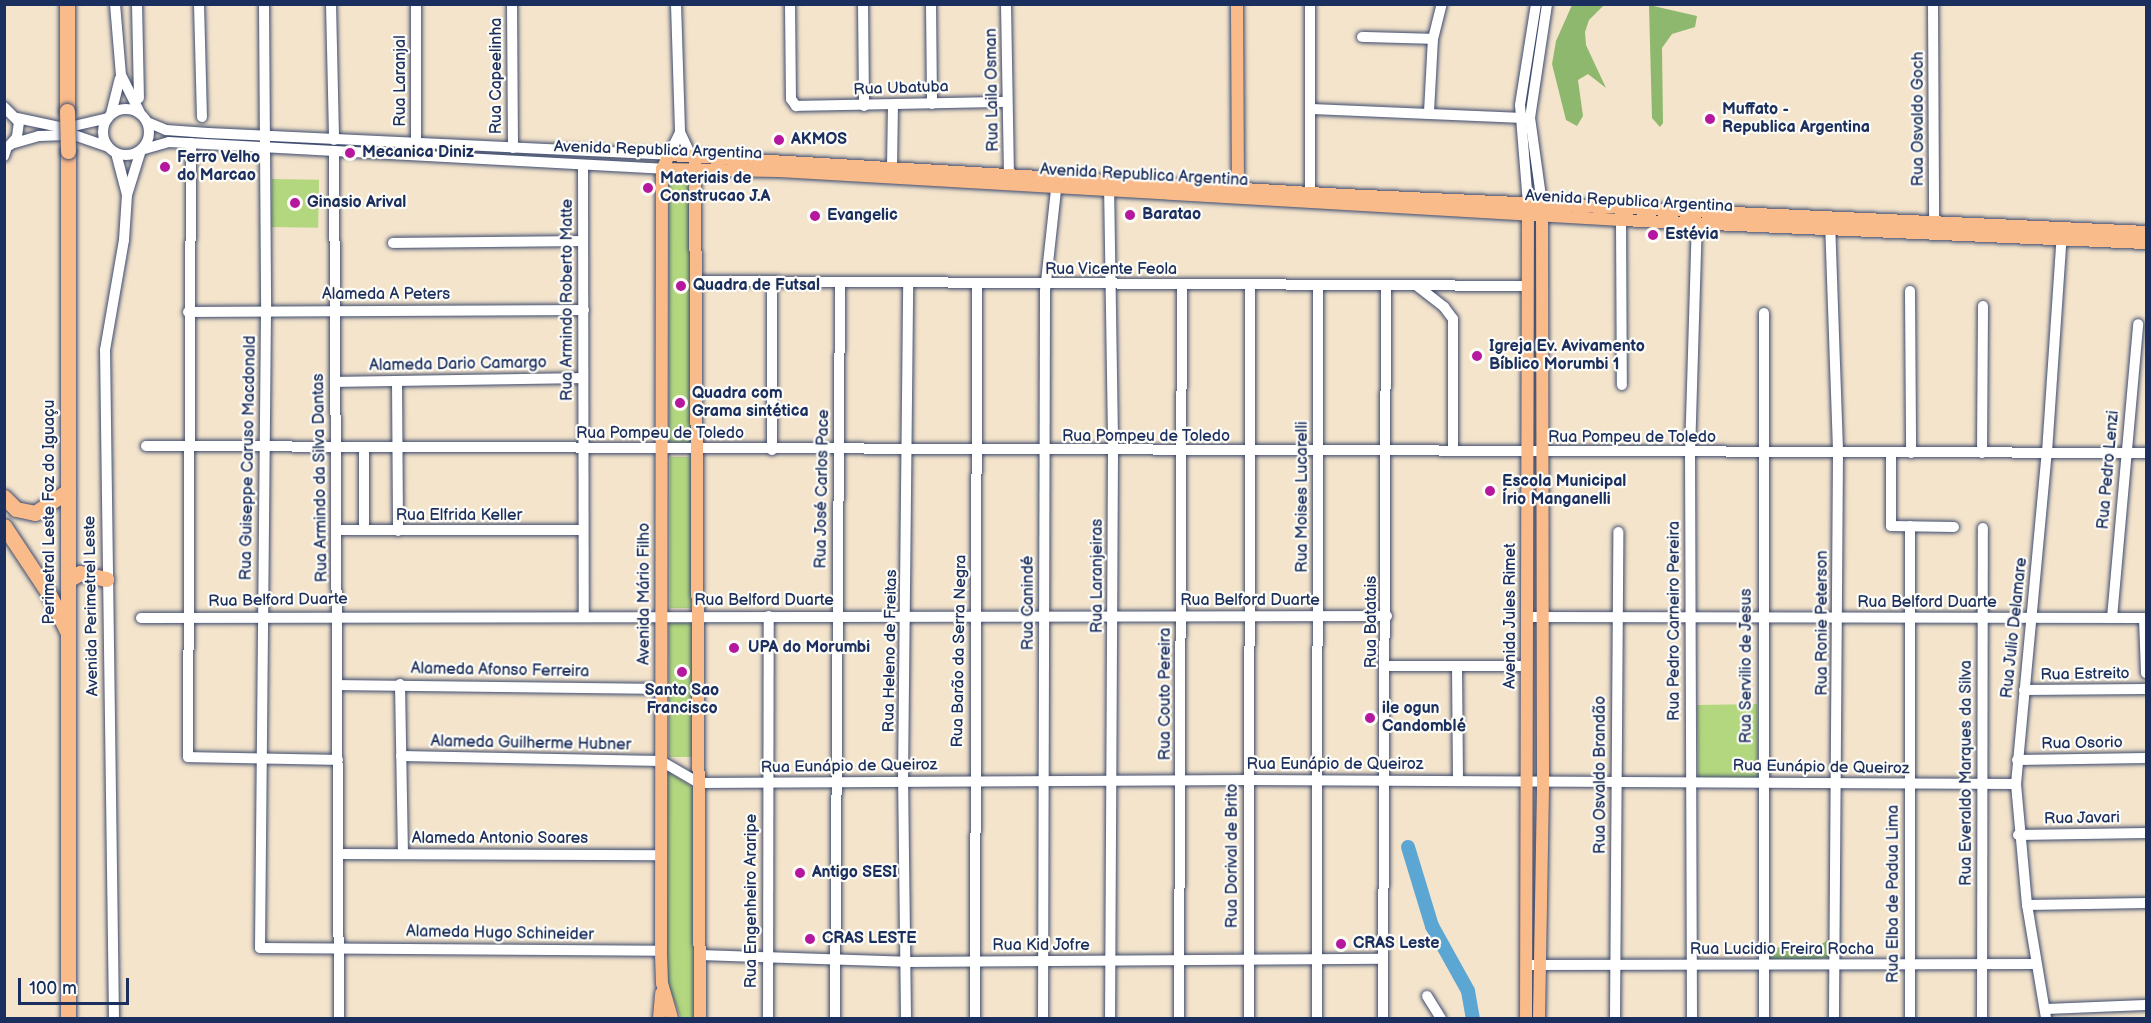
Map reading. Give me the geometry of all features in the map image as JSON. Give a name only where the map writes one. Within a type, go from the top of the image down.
[{"type":"highway","name":"Perimetral Leste Foz do Iguaçu","points":[[67,4],[68,1018]]},
{"type":"highway","points":[[4,497],[16,509],[35,513],[68,491]]},
{"type":"highway","points":[[4,526],[49,594],[68,633]]},
{"type":"highway","points":[[68,580],[80,573],[106,579]]},
{"type":"main road","points":[[1237,4],[1238,193]]},
{"type":"main road","points":[[662,169],[669,155]]},
{"type":"main road","name":"Avenida Republica Argentina","points":[[669,155],[892,168],[1009,180],[1053,188],[1109,185]]},
{"type":"main road","points":[[691,156],[696,169],[700,1018]]},
{"type":"main road","name":"Avenida Republica Argentina","points":[[662,169],[1009,180],[1061,177],[1109,185],[1528,208]]},
{"type":"main road","name":"Avenida Mário Filho","points":[[662,169],[661,951],[662,983],[672,1018]]},
{"type":"main road","name":"Avenida Republica Argentina","points":[[1238,193],[1310,192],[1541,209],[1622,220],[1697,223],[1830,223],[2062,233],[2146,232]]},
{"type":"main road","name":"Avenida Jules Rimet","points":[[1526,1018],[1533,965],[1543,782],[1543,618],[1533,453],[1527,286],[1528,208]]},
{"type":"main road","name":"Avenida Republica Argentina","points":[[1541,209],[1718,212],[1830,223]]},
{"type":"main road","name":"Avenida Jules Rimet","points":[[1539,1018],[1533,965],[1527,781],[1527,618],[1541,209]]},
{"type":"main road","points":[[1697,223],[1718,212]]},
{"type":"main road","name":"Avenida Republica Argentina","points":[[2062,233],[2146,243]]},
{"type":"main road","points":[[659,1018],[662,983]]},
{"type":"street","points":[[112,150],[103,132],[110,116],[121,75],[115,4]]},
{"type":"street","points":[[137,4],[139,98]]},
{"type":"street","points":[[199,4],[202,117]]},
{"type":"street","name":"Rua Guiseppe Caruso Macdonald","points":[[260,948],[266,312],[264,4]]},
{"type":"street","points":[[331,4],[334,140]]},
{"type":"street","name":"Rua Laranjal","points":[[416,4],[416,158]]},
{"type":"street","name":"Rua Capeelinha","points":[[512,4],[513,148]]},
{"type":"street","points":[[676,4],[680,132],[691,156]]},
{"type":"street","name":"Rua Ubatuba","points":[[790,4],[791,99],[796,106],[1007,102]]},
{"type":"street","points":[[863,4],[864,106]]},
{"type":"street","points":[[931,4],[932,104]]},
{"type":"street","name":"Rua Laila Osman","points":[[1006,4],[1009,180]]},
{"type":"street","points":[[1310,4],[1310,192]]},
{"type":"street","points":[[1429,112],[1433,39],[1442,4]]},
{"type":"street","points":[[1528,208],[1525,118],[1536,4]]},
{"type":"street","points":[[1541,209],[1525,118],[1547,4]]},
{"type":"street","name":"Rua Osvaldo Goch","points":[[1933,4],[1935,228]]},
{"type":"street","points":[[1362,36],[1433,39]]},
{"type":"street","points":[[7,148],[39,136],[74,135],[126,155],[141,150],[149,137],[144,118],[121,75]]},
{"type":"street","points":[[892,168],[893,105]]},
{"type":"street","points":[[4,106],[17,118],[65,128],[110,116],[126,109],[144,118]]},
{"type":"street","points":[[1311,109],[1429,112],[1525,118]]},
{"type":"street","points":[[7,148],[19,132],[17,118]]},
{"type":"street","name":"Avenida Republica Argentina","points":[[144,118],[166,130],[669,155]]},
{"type":"street","points":[[669,155],[680,132]]},
{"type":"street","name":"Avenida Republica Argentina","points":[[141,150],[160,143],[190,143],[416,158],[662,169]]},
{"type":"street","points":[[190,143],[188,757],[338,760]]},
{"type":"street","name":"Avenida Perimetrel Leste","points":[[112,150],[127,195]]},
{"type":"street","name":"Avenida Perimetrel Leste","points":[[114,1018],[106,579],[105,350],[124,240],[127,195],[141,150]]},
{"type":"street","name":"Rua Armindo da Silva Dantas","points":[[334,153],[339,1018]]},
{"type":"street","name":"Rua Armindo Roberto Matte","points":[[583,165],[582,531],[584,616]]},
{"type":"street","points":[[1053,188],[1061,177]]},
{"type":"street","name":"Rua Laranjeiras","points":[[1109,185],[1113,452],[1110,1018]]},
{"type":"street","name":"Rua Canindé","points":[[1043,1018],[1044,451],[1047,285],[1053,188]]},
{"type":"street","points":[[1622,220],[1622,385]]},
{"type":"street","name":"Rua Pedro Carneiro Pereira","points":[[1692,1018],[1690,454],[1697,223]]},
{"type":"street","name":"Rua Ronie Peterson","points":[[1830,223],[1838,453],[1834,1018]]},
{"type":"street","name":"Rua Julio Delamare","points":[[2045,1014],[2026,904],[2018,835],[2016,784],[2047,453],[2062,233]]},
{"type":"street","points":[[393,243],[582,242]]},
{"type":"street","name":"Rua Vicente Feola","points":[[695,281],[840,284],[1527,286]]},
{"type":"street","points":[[772,283],[772,450]]},
{"type":"street","name":"Rua José Carlos Pace","points":[[836,1018],[836,616],[840,284]]},
{"type":"street","name":"Rua Heleno de Freitas","points":[[906,1018],[903,780],[907,616],[908,284]]},
{"type":"street","name":"Rua Barão da Serra Negra","points":[[975,1018],[973,780],[977,284]]},
{"type":"street","name":"Rua Couto Pereira","points":[[1179,1018],[1182,285]]},
{"type":"street","name":"Rua Dorival de Brito","points":[[1249,1018],[1250,285]]},
{"type":"street","name":"Rua Moises Lucarelli","points":[[1317,1018],[1318,285]]},
{"type":"street","name":"Rua Batatais","points":[[1383,1018],[1387,781],[1386,285]]},
{"type":"street","points":[[1416,285],[1444,307],[1452,319],[1453,451]]},
{"type":"street","points":[[1910,291],[1911,453]]},
{"type":"street","points":[[1982,453],[1983,306]]},
{"type":"street","name":"Alameda A Peters","points":[[188,312],[584,310]]},
{"type":"street","name":"Rua Servilio de Jesus","points":[[1764,313],[1761,453],[1764,1018]]},
{"type":"street","name":"Rua Pedro Lenzi","points":[[2112,618],[2138,324]]},
{"type":"street","name":"Alameda Dario Camargo","points":[[335,382],[582,378]]},
{"type":"street","points":[[396,381],[398,531]]},
{"type":"street","name":"Rua Pompeu de Toledo","points":[[146,446],[1318,453],[1453,451],[1690,454],[2146,453]]},
{"type":"street","points":[[364,448],[364,531]]},
{"type":"street","points":[[1891,453],[1891,526],[1954,526]]},
{"type":"street","name":"Rua Elba de Padua Lima","points":[[1910,526],[1908,617],[1910,1018]]},
{"type":"street","name":"Rua Everaldo Marques da Silva","points":[[1982,1018],[1983,528]]},
{"type":"street","name":"Rua Elfrida Keller","points":[[336,530],[582,531]]},
{"type":"street","name":"Rua Osvaldo Brandão","points":[[1615,1018],[1618,532]]},
{"type":"street","name":"Rua Belford Duarte","points":[[141,618],[337,615],[1387,616]]},
{"type":"street","name":"Rua Engenheiro Araripe","points":[[768,1018],[766,784],[769,616]]},
{"type":"street","name":"Rua Belford Duarte","points":[[1527,618],[2145,618]]},
{"type":"street","points":[[2145,618],[2146,673]]},
{"type":"street","points":[[1387,666],[1527,666]]},
{"type":"street","points":[[1457,666],[1458,781]]},
{"type":"street","points":[[400,684],[404,854]]},
{"type":"street","name":"Alameda Afonso Ferreira","points":[[338,685],[661,689]]},
{"type":"street","name":"Rua Estreito","points":[[2024,690],[2146,689]]},
{"type":"street","name":"Alameda Guilherme Hubner","points":[[401,756],[661,761]]},
{"type":"street","name":"Rua Osorio","points":[[2017,760],[2146,758]]},
{"type":"street","name":"Rua Eunápio de Queiroz","points":[[661,761],[699,783],[836,783],[903,780],[1316,780],[2016,784]]},
{"type":"street","name":"Rua Javari","points":[[2018,835],[2146,833]]},
{"type":"street","name":"Alameda Antonio Soares","points":[[339,854],[660,855]]},
{"type":"street","points":[[2026,904],[2146,903]]},
{"type":"street","name":"Alameda Hugo Schineider","points":[[260,948],[661,951]]},
{"type":"street","name":"Rua Kid Jofre","points":[[700,955],[906,962],[1383,959]]},
{"type":"street","name":"Rua Lucidio Freira Rocha","points":[[1533,965],[2037,964]]},
{"type":"street","points":[[1426,996],[1441,1018]]},
{"type":"street","points":[[2045,1014],[2146,1005]]},
{"type":"green space","points":[[1572,5],[1604,5],[1589,20],[1585,32],[1586,45],[1606,88],[1588,74],[1578,80],[1583,116],[1577,126],[1566,120],[1552,64],[1556,41]]},
{"type":"green space","points":[[1649,5],[1697,16],[1695,27],[1672,34],[1662,48],[1663,123],[1660,127],[1652,118]]},
{"type":"green space","points":[[669,178],[691,178],[691,442],[669,442]]},
{"type":"green space","name":"Ginasio Arival","points":[[272,179],[319,180],[318,228],[271,227]]},
{"type":"green space","points":[[670,457],[691,457],[691,608],[670,608]]},
{"type":"green space","points":[[669,623],[692,623],[692,757],[669,757]]},
{"type":"green space","points":[[1757,704],[1758,779],[1698,780],[1697,705]]},
{"type":"green space","points":[[666,770],[694,788],[694,1018],[681,1018],[667,982]]},
{"type":"green space","points":[[1831,938],[1831,955],[1826,958],[1773,962],[1770,959],[1771,947],[1812,950]]},
{"type":"waterway","points":[[1408,847],[1432,926],[1468,991],[1473,1018]]},
{"type":"place","name":"Muffato - Republica Argentina","points":[[1710,119]]},
{"type":"place","name":"AKMOS","points":[[779,140]]},
{"type":"place","name":"Mecanica Diniz","points":[[350,153]]},
{"type":"place","name":"Ferro Velho do Marcao","points":[[165,167]]},
{"type":"place","name":"Materiais de Construcao J.A","points":[[648,188]]},
{"type":"place","name":"Ginasio Arival","points":[[295,203]]},
{"type":"place","name":"Baratao","points":[[1130,215]]},
{"type":"place","name":"Evangelic","points":[[815,216]]},
{"type":"place","name":"Estévia","points":[[1653,235]]},
{"type":"place","name":"Quadra de Futsal","points":[[681,286]]},
{"type":"place","name":"Igreja Ev. Avivamento Bíblico Morumbi 1","points":[[1477,356]]},
{"type":"place","name":"Quadra com Grama sintética","points":[[680,403]]},
{"type":"place","name":"Escola Municipal Írio Manganelli","points":[[1490,491]]},
{"type":"place","name":"UPA do Morumbi","points":[[734,648]]},
{"type":"place","name":"Santo Sao Francisco","points":[[682,672]]},
{"type":"place","name":"ile ogun Candomblé","points":[[1370,718]]},
{"type":"place","name":"Antigo SESI","points":[[800,873]]},
{"type":"place","name":"CRAS LESTE","points":[[810,939]]},
{"type":"place","name":"CRAS Leste","points":[[1341,944]]}]
